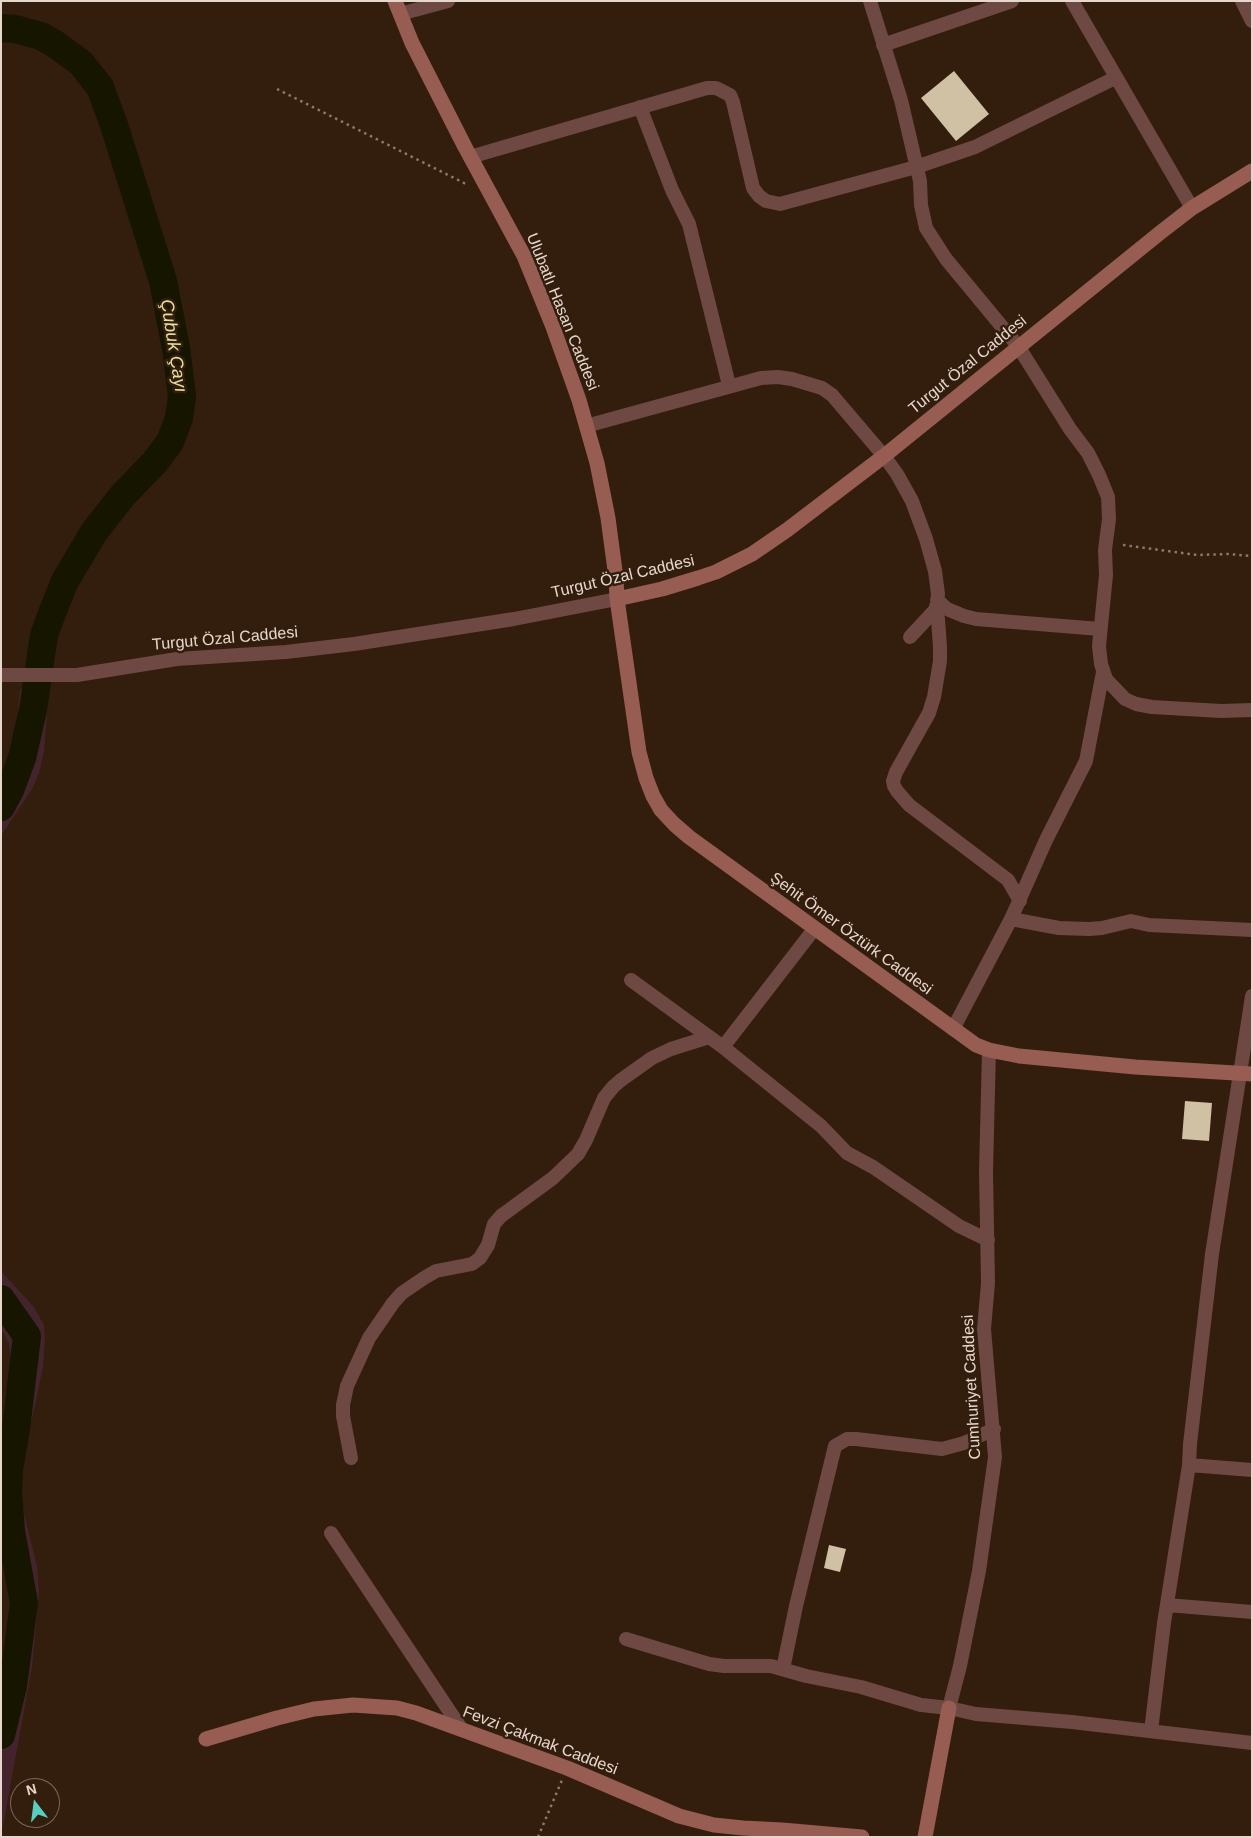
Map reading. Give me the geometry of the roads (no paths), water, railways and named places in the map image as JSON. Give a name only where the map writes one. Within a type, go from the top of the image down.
[{"type":"street","points":[[398,8],[448,1]]},
{"type":"street","points":[[870,1],[901,100],[920,181],[923,217],[931,238],[1018,346],[1070,429],[1088,453],[1108,497],[1109,519],[1105,550],[1106,575],[1099,657],[1103,672],[1112,688],[1125,699],[1136,704],[1152,707],[1221,711],[1252,710]]},
{"type":"street","points":[[883,45],[1012,1]]},
{"type":"street","points":[[1072,1],[1192,208]]},
{"type":"street","points":[[1242,1],[1252,21]]},
{"type":"street","name":"Ulubatlı Hasan Caddesi","points":[[398,8],[412,43],[470,157],[524,256],[570,372],[597,463],[608,518],[617,599]]},
{"type":"street","points":[[470,157],[706,88],[716,88],[725,92],[734,102],[753,188],[760,196],[773,203],[780,204],[916,167],[975,147],[1115,78]]},
{"type":"street","points":[[640,107],[672,190],[689,224],[730,385]]},
{"type":"street","name":"Turgut Özal Caddesi","points":[[2,675],[51,676],[99,672],[176,659],[286,652],[354,644],[514,619],[617,599],[662,589],[735,564],[787,530],[884,456],[1018,346],[1192,208],[1252,171]]},
{"type":"street","points":[[586,426],[761,378],[778,377],[808,383],[822,388],[832,395],[884,456],[901,481],[918,516],[935,571],[940,661],[934,697],[929,713],[896,772],[894,786],[909,805],[1008,880],[1020,901]]},
{"type":"street","name":"Şehit Ömer Öztürk Caddesi","points":[[617,599],[639,752],[653,796],[661,810],[674,824],[976,1045],[989,1050],[1019,1056],[1246,1074]]},
{"type":"street","points":[[936,605],[976,619],[1100,629]]},
{"type":"street","points":[[910,638],[936,605]]},
{"type":"street","points":[[952,1029],[1011,919],[1046,840],[1086,762],[1103,672]]},
{"type":"street","points":[[1011,919],[1059,928],[1102,928],[1130,921],[1149,925],[1252,930]]},
{"type":"street","points":[[723,1047],[815,928]]},
{"type":"street","points":[[631,980],[723,1047],[821,1126],[847,1153],[873,1167],[959,1226],[988,1240]]},
{"type":"street","points":[[1151,1731],[1167,1605],[1189,1465],[1212,1254],[1246,1074],[1252,996]]},
{"type":"street","points":[[351,1458],[343,1405],[347,1386],[369,1338],[394,1303],[412,1286],[430,1274],[436,1271],[472,1264],[480,1258],[488,1245],[494,1224],[500,1216],[553,1178],[578,1154],[604,1098],[613,1087],[658,1055],[686,1043],[709,1037]]},
{"type":"street","name":"Cumhuriyet Caddesi","points":[[925,1837],[979,1571],[995,1457],[984,1329],[987,1296],[986,1172],[989,1050]]},
{"type":"street","points":[[783,1669],[796,1606],[835,1446],[847,1439],[942,1449],[964,1443],[994,1429]]},
{"type":"street","points":[[1189,1465],[1252,1470]]},
{"type":"street","points":[[331,1533],[462,1730]]},
{"type":"street","points":[[1167,1605],[1252,1612]]},
{"type":"street","points":[[626,1639],[709,1664],[724,1666],[771,1666],[806,1676],[861,1687],[920,1705],[950,1708],[976,1714],[1252,1743]]},
{"type":"street","name":"Fevzi Çakmak Caddesi","points":[[206,1738],[305,1711],[333,1706],[353,1705],[397,1708],[416,1713],[567,1768],[679,1816],[714,1825],[862,1837]]},
{"type":"waterway","name":"Çubuk Çayı","points":[[1,28],[15,29],[41,36],[55,44],[81,63],[100,87],[114,125],[163,281],[176,348],[182,396],[179,418],[170,442],[155,462],[123,495],[94,532],[65,581],[44,635],[33,710],[22,758],[10,790],[1,807]]},
{"type":"waterway","name":"Çubuk Çayı","points":[[1,1299],[27,1336],[9,1470],[8,1492],[11,1531],[24,1603],[13,1686],[1,1735]]}]
